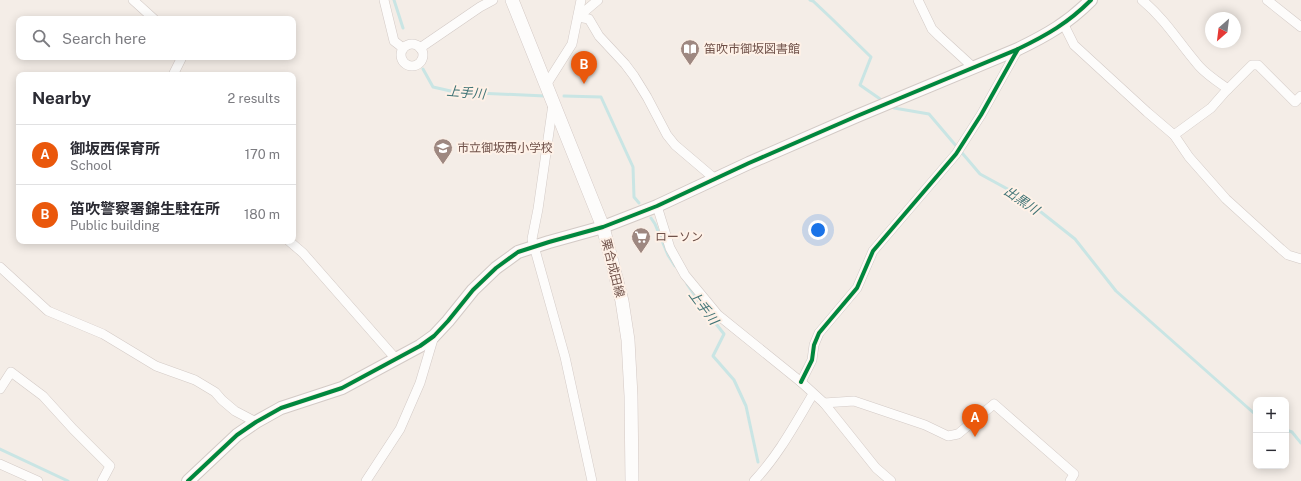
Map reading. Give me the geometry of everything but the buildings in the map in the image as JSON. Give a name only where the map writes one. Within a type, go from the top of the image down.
[{"type":"main road","name":"栗合成田線","points":[[512,0],[603,227],[622,301],[628,340],[631,396],[632,481]]},
{"type":"street","points":[[133,0],[151,16]]},
{"type":"street","points":[[384,0],[394,41],[403,48]]},
{"type":"street","points":[[420,48],[492,0]]},
{"type":"street","points":[[546,85],[572,44],[581,0]]},
{"type":"street","points":[[578,17],[598,0]]},
{"type":"street","points":[[918,0],[932,29],[974,68]]},
{"type":"street","points":[[188,481],[237,435],[256,422],[281,408],[342,388],[420,346],[434,336],[473,290],[496,268],[518,252],[603,227],[657,206],[880,106],[1018,50],[1064,25],[1091,0]]},
{"type":"street","points":[[1142,0],[1152,8],[1170,28],[1199,66],[1228,89]]},
{"type":"street","points":[[1267,0],[1301,27]]},
{"type":"street","points":[[578,17],[589,19],[603,41],[625,64],[647,97],[667,135],[675,145],[715,179]]},
{"type":"street","points":[[1064,25],[1074,45],[1174,135],[1190,157],[1226,199],[1288,255],[1301,260]]},
{"type":"street","points":[[412,44],[420,48],[423,51],[422,59],[417,65],[410,67],[403,63],[400,55],[405,46],[412,44]]},
{"type":"street","points":[[801,382],[812,360],[814,346],[819,333],[857,288],[873,251],[956,154],[1018,50]]},
{"type":"street","points":[[174,72],[180,60]]},
{"type":"street","points":[[1174,135],[1211,108],[1252,65],[1258,65],[1295,102],[1301,96]]},
{"type":"street","points":[[553,102],[538,210],[532,240],[565,357],[592,481]]},
{"type":"street","points":[[657,206],[670,248],[685,275],[718,315],[801,382],[824,403],[876,468],[891,481]]},
{"type":"street","points":[[292,244],[303,253],[396,359]]},
{"type":"street","points":[[0,267],[48,311],[103,334],[156,366],[195,380],[215,392],[235,411],[256,422]]},
{"type":"street","points":[[366,481],[400,429],[420,383],[434,336]]},
{"type":"street","points":[[0,389],[11,372],[43,396],[110,466],[102,481]]},
{"type":"street","points":[[754,481],[767,466],[789,435],[813,394]]},
{"type":"street","points":[[824,403],[854,401],[925,425],[948,436],[958,434],[994,404],[1074,474],[1070,481]]},
{"type":"street","points":[[0,464],[38,481]]},
{"type":"waterway","name":"上手川","points":[[394,0],[403,28]]},
{"type":"waterway","name":"出黒川","points":[[810,0],[813,1],[871,57],[860,85],[883,101]]},
{"type":"waterway","name":"上手川","points":[[423,69],[433,87],[455,92],[545,96]]},
{"type":"waterway","name":"上手川","points":[[564,96],[601,97],[633,167],[634,197],[639,203]]},
{"type":"waterway","name":"出黒川","points":[[890,106],[929,114],[980,174],[1022,197],[1075,239],[1116,291],[1253,412]]},
{"type":"waterway","name":"上手川","points":[[651,218],[668,255],[675,266]]},
{"type":"waterway","name":"上手川","points":[[687,284],[724,334],[713,356],[734,380],[746,406],[758,462]]},
{"type":"waterway","name":"出黒川","points":[[1289,431],[1292,432],[1301,443]]},
{"type":"waterway","points":[[0,449],[68,481]]},
{"type":"cycle path","points":[[188,481],[237,435],[256,422],[281,408],[342,388],[420,346],[434,336],[473,290],[496,268],[518,252],[603,227],[657,206],[749,163],[857,116],[1018,49],[1057,28],[1091,0]]},
{"type":"cycle path","points":[[801,382],[812,360],[814,345],[819,333],[857,288],[873,251],[956,154],[981,115],[1018,49]]},
{"type":"place","name":"笛吹市御坂図書館","points":[[690,66]]},
{"type":"place","name":"笛吹警察署錦生駐在所","points":[[584,84]]},
{"type":"place","name":"市立御坂西小学校","points":[[443,165]]},
{"type":"place","name":"ローソン","points":[[641,254]]},
{"type":"place","name":"御坂西保育所","points":[[975,437]]}]
